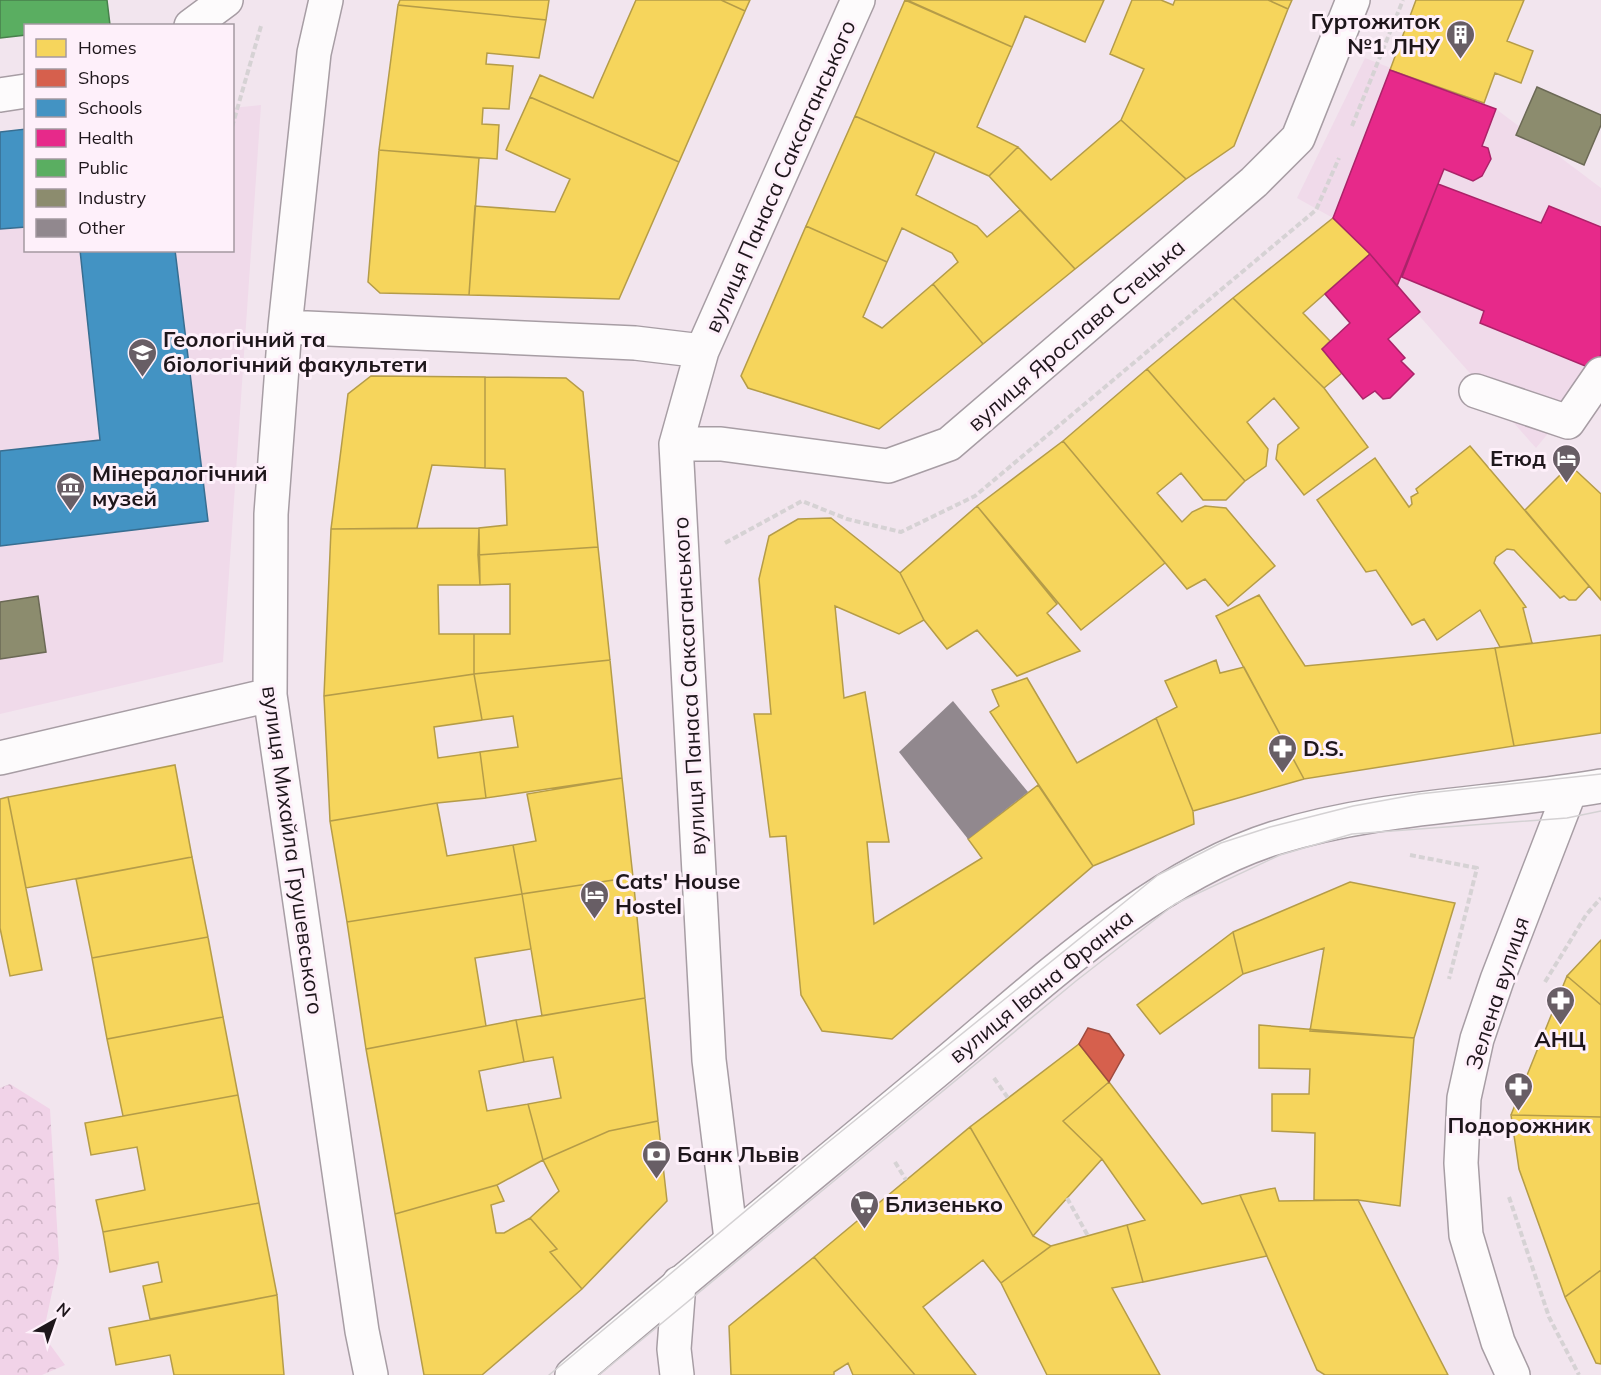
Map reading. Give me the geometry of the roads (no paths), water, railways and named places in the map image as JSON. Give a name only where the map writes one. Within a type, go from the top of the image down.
[{"type":"street","points":[[194,24],[226,0]]},
{"type":"street","name":"вулиця Михайла Грушевського","points":[[326,0],[314,53],[285,327],[271,514],[270,695],[360,1319],[371,1375]]},
{"type":"street","name":"вулиця Панаса Саксаганського","points":[[731,1239],[709,1060],[676,444],[702,351],[858,0]]},
{"type":"street","name":"вулиця Ярослава Стецька","points":[[676,444],[722,444],[888,466],[949,444],[1254,182],[1298,138],[1353,0]]},
{"type":"street","points":[[0,94],[24,91]]},
{"type":"street","name":"вулиця Панаса Саксаганського","points":[[285,327],[635,343],[702,351]]},
{"type":"street","points":[[1476,391],[1568,422],[1601,374]]},
{"type":"street","points":[[0,758],[270,695]]},
{"type":"street","name":"вулиця Івана Франка","points":[[572,1375],[731,1239],[1063,966],[1160,892],[1226,857],[1274,838],[1356,817],[1586,789]]},
{"type":"street","name":"Зелена вулиця","points":[[1513,1375],[1498,1342],[1466,1235],[1461,1162],[1464,1098],[1477,1039],[1497,980],[1586,789]]},
{"type":"street","points":[[676,1375],[674,1348],[680,1283]]},
{"type":"tram line","points":[[549,1375],[827,1143],[1158,875],[1221,843],[1270,827],[1353,806],[1419,794],[1601,774]]},
{"type":"tram line","points":[[599,1375],[1076,981],[1175,904],[1280,855],[1352,834],[1567,818],[1601,811]]},
{"type":"place","name":"Гуртожиток №1 ЛНУ","points":[[1461,60]]},
{"type":"place","name":"Геологічний та біологічний факультети","points":[[142,378]]},
{"type":"place","name":"Етюд","points":[[1567,484]]},
{"type":"place","name":"Мінералогічний музей","points":[[71,512]]},
{"type":"place","name":"D.S.","points":[[1282,774]]},
{"type":"place","name":"Cats' House Hostel","points":[[594,920]]},
{"type":"place","name":"АНЦ","points":[[1560,1026]]},
{"type":"place","name":"Подорожник","points":[[1519,1112]]},
{"type":"place","name":"Банк Львів","points":[[656,1180]]},
{"type":"place","name":"Близенько","points":[[864,1230]]}]
